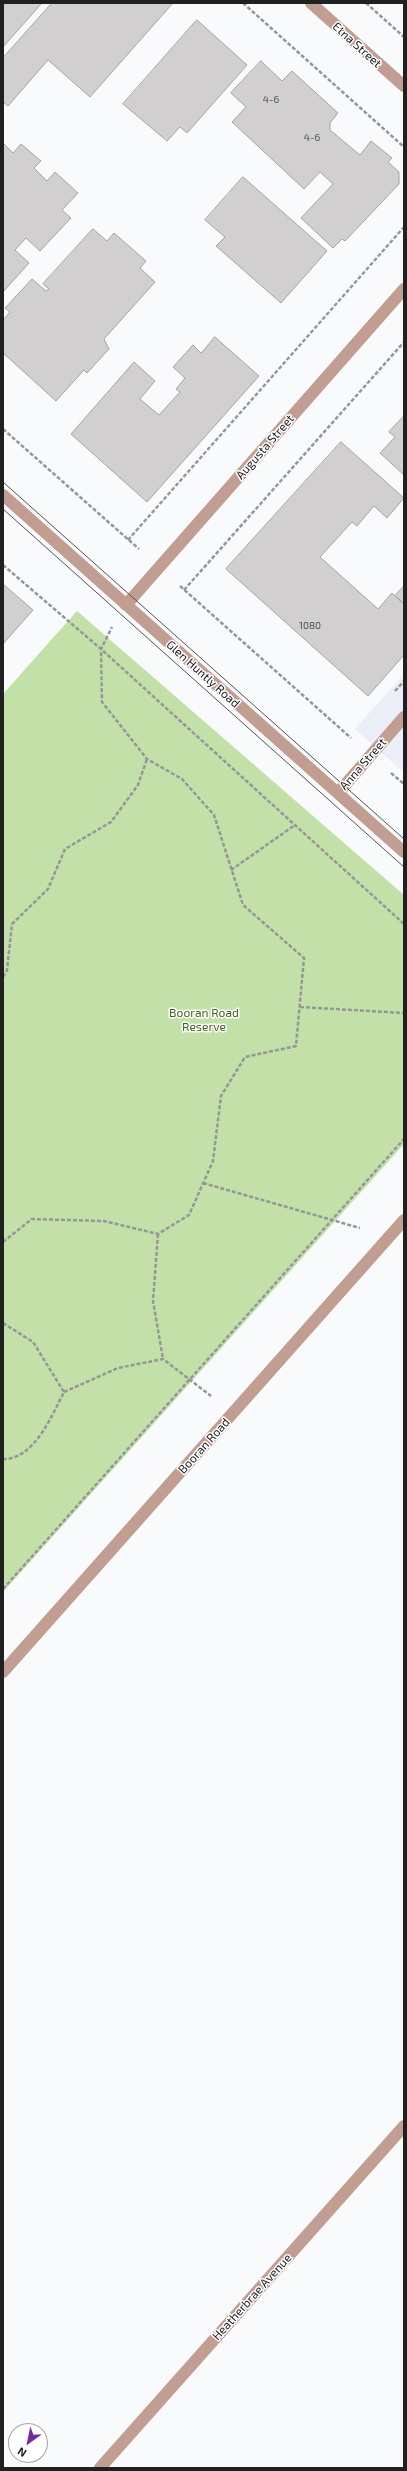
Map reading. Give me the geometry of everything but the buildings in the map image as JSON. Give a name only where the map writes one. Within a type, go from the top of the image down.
[{"type":"street","name":"Etna Street","points":[[310,3],[404,86]]},
{"type":"street","name":"Augusta Street","points":[[126,605],[404,289]]},
{"type":"street","name":"Glen Huntly Road","points":[[3,495],[404,852]]},
{"type":"street","name":"Anna Street","points":[[338,793],[404,717]]},
{"type":"street","name":"Booran Road","points":[[3,1672],[404,1220]]},
{"type":"street","name":"Heatherbrae Avenue","points":[[100,2468],[404,2126]]},
{"type":"path","points":[[243,3],[404,148]]},
{"type":"path","points":[[366,3],[404,37]]},
{"type":"path","points":[[128,540],[404,227]]},
{"type":"path","points":[[184,590],[404,342]]},
{"type":"path","points":[[3,429],[404,784]]},
{"type":"path","points":[[3,565],[101,649],[404,924]]},
{"type":"path","points":[[3,1242],[32,1219],[104,1221],[158,1234],[189,1215],[213,1161],[221,1096],[245,1057],[296,1046],[304,958],[243,905],[214,815],[182,779],[146,759],[102,702],[101,649],[120,613],[126,605]]},
{"type":"path","points":[[3,977],[8,970],[12,924],[48,889],[65,849],[111,822],[138,785],[146,759]]},
{"type":"path","points":[[231,870],[295,825]]},
{"type":"path","points":[[300,1007],[404,1013]]},
{"type":"path","points":[[3,1589],[404,1139]]},
{"type":"path","points":[[203,1183],[390,1236]]},
{"type":"path","points":[[158,1234],[153,1301],[164,1359],[233,1413]]},
{"type":"path","points":[[3,1322],[33,1342],[64,1392]]},
{"type":"path","points":[[3,1459],[11,1459],[40,1439],[64,1392],[118,1368],[164,1359]]},
{"type":"shaded area","points":[[404,674],[404,773],[355,729]]},
{"type":"green space","name":"Booran Road Reserve","points":[[77,611],[404,895],[404,1144],[3,1592],[3,694]]},
{"type":"tram line","points":[[3,482],[404,839]]},
{"type":"tram line","points":[[3,509],[404,867]]}]
